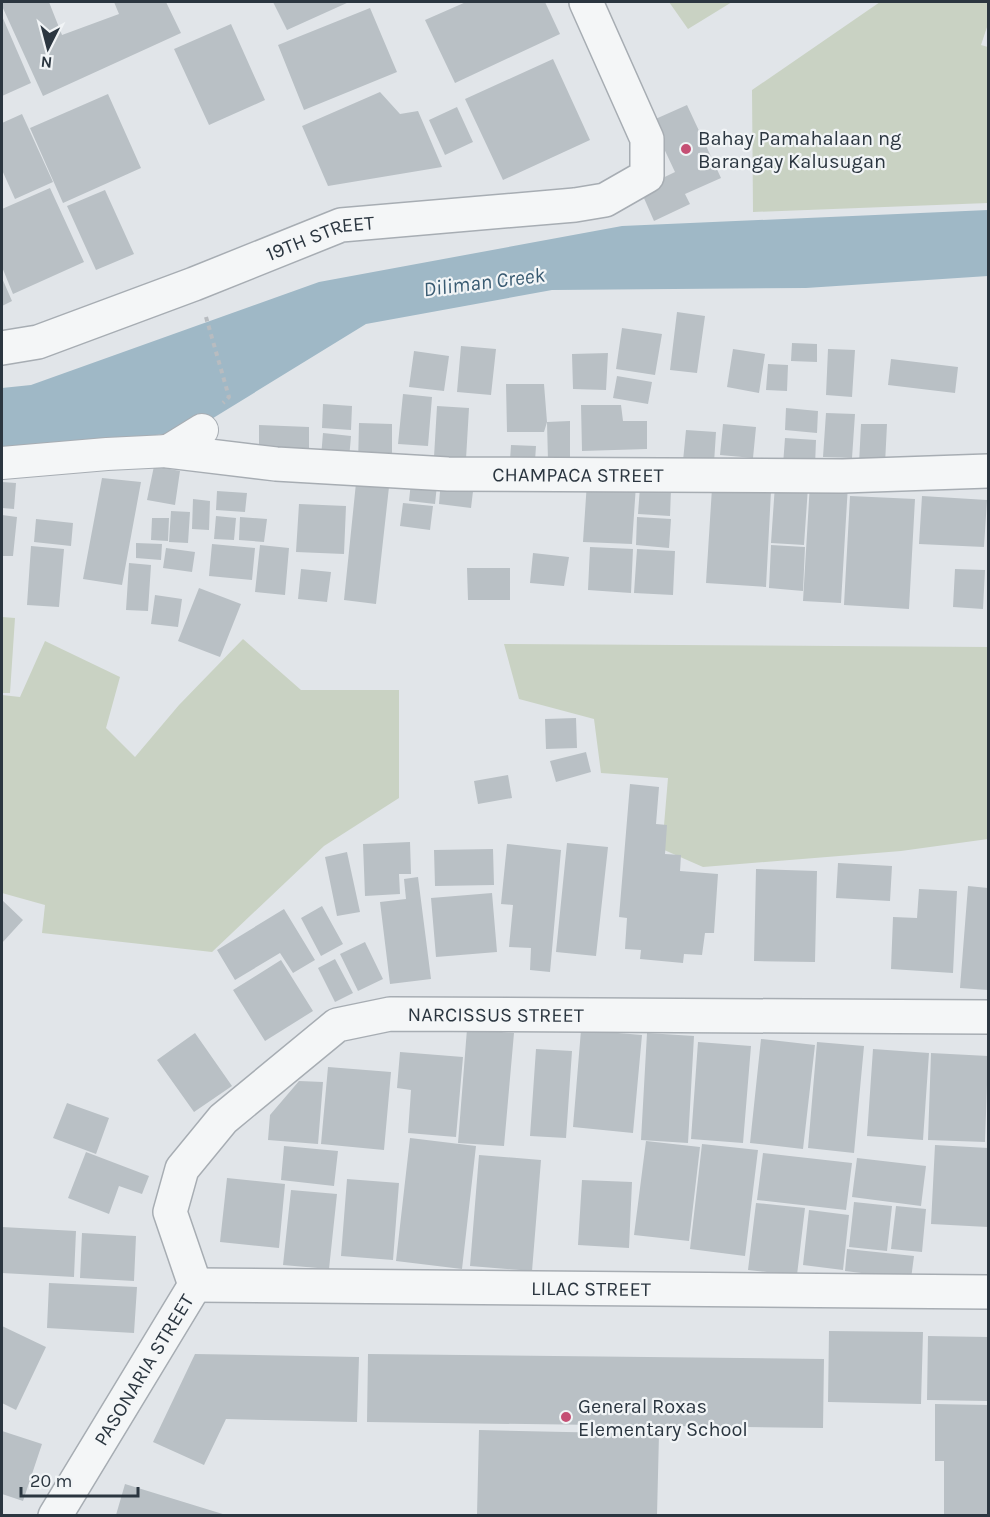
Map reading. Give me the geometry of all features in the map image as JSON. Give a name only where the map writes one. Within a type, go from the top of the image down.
[{"type":"street","name":"19TH STREET","points":[[2,348],[38,342],[194,284],[341,225],[575,205],[605,200],[646,176],[647,139],[586,2]]},
{"type":"street","points":[[2,463],[168,451],[202,430]]},
{"type":"street","name":"CHAMPACA STREET","points":[[168,451],[276,464],[448,474],[843,476],[988,471]]},
{"type":"street","name":"NARCISSUS STREET","points":[[195,1285],[170,1212],[182,1169],[223,1119],[337,1025],[390,1014],[988,1017]]},
{"type":"street","name":"LILAC STREET","points":[[195,1285],[988,1292]]},
{"type":"street","name":"PASONARIA STREET","points":[[55,1515],[195,1285]]},
{"type":"path","points":[[203,307],[229,397]]},
{"type":"green space","points":[[669,2],[732,2],[688,29]]},
{"type":"green space","points":[[880,2],[988,2],[988,24],[981,45],[988,47],[988,203],[753,212],[752,90]]},
{"type":"green space","points":[[2,617],[15,618],[10,693],[2,693]]},
{"type":"green space","points":[[243,639],[301,690],[399,690],[399,798],[324,846],[212,952],[42,933],[45,905],[2,893],[2,695],[20,697],[45,641],[120,677],[106,728],[135,757],[179,705]]},
{"type":"green space","points":[[504,644],[988,647],[988,839],[901,851],[703,867],[662,849],[668,778],[601,773],[594,719],[519,699]]},
{"type":"water","name":"Diliman Creek","points":[[988,210],[988,276],[806,288],[552,290],[366,324],[192,431],[2,452],[2,388],[31,385],[319,282],[622,226]]},
{"type":"building","points":[[2,2],[49,2],[62,35],[119,14],[114,2],[166,2],[181,33],[43,96]]},
{"type":"building","points":[[273,2],[349,2],[287,30]]},
{"type":"building","points":[[466,2],[545,2],[560,34],[455,83],[425,20]]},
{"type":"building","points":[[370,8],[397,72],[304,110],[278,45]]},
{"type":"building","points":[[2,16],[31,83],[2,96]]},
{"type":"building","points":[[231,24],[265,100],[209,125],[174,49]]},
{"type":"building","points":[[553,59],[590,140],[503,180],[465,99]]},
{"type":"building","points":[[380,92],[400,114],[418,111],[442,167],[328,186],[302,126]]},
{"type":"building","points":[[108,94],[141,168],[63,203],[30,128]]},
{"type":"building","name":"Bahay Pamahalaan ng Barangay Kalusugan","points":[[687,105],[721,178],[685,194],[690,204],[654,221],[640,189],[675,172],[651,121]]},
{"type":"building","points":[[457,107],[473,142],[445,155],[429,120]]},
{"type":"building","points":[[22,114],[53,182],[15,199],[2,170],[2,123]]},
{"type":"building","points":[[50,188],[84,262],[13,294],[2,267],[2,209]]},
{"type":"building","points":[[105,190],[134,254],[96,270],[67,206]]},
{"type":"building","points":[[2,278],[12,301],[2,306]]},
{"type":"building","points":[[677,312],[705,316],[697,373],[670,370]]},
{"type":"building","points":[[622,328],[662,334],[655,375],[616,369]]},
{"type":"building","points":[[792,343],[817,344],[817,362],[791,361]]},
{"type":"building","points":[[461,346],[496,349],[491,395],[457,392]]},
{"type":"building","points":[[733,349],[765,354],[759,393],[727,387]]},
{"type":"building","points":[[828,349],[855,350],[852,397],[826,395]]},
{"type":"building","points":[[414,351],[449,356],[444,391],[409,387]]},
{"type":"building","points":[[608,353],[606,390],[573,389],[572,354]]},
{"type":"building","points":[[891,359],[958,367],[955,393],[888,385]]},
{"type":"building","points":[[768,364],[788,365],[787,391],[766,390]]},
{"type":"building","points":[[617,376],[652,382],[648,404],[613,398]]},
{"type":"building","points":[[506,384],[544,384],[547,422],[544,432],[507,432]]},
{"type":"building","points":[[403,394],[432,397],[428,446],[398,444]]},
{"type":"building","points":[[323,404],[352,406],[351,430],[322,428]]},
{"type":"building","points":[[581,405],[621,405],[623,421],[647,421],[647,449],[582,451]]},
{"type":"building","points":[[437,406],[469,408],[466,459],[434,457]]},
{"type":"building","points":[[786,408],[818,411],[817,433],[785,430]]},
{"type":"building","points":[[826,413],[855,414],[852,458],[823,457]]},
{"type":"building","points":[[570,421],[570,461],[548,461],[547,422]]},
{"type":"building","points":[[359,423],[392,424],[392,464],[358,464]]},
{"type":"building","points":[[723,424],[756,427],[753,458],[720,455]]},
{"type":"building","points":[[861,424],[887,424],[885,464],[859,464]]},
{"type":"building","points":[[259,425],[309,427],[309,456],[259,455]]},
{"type":"building","points":[[686,430],[716,432],[714,463],[683,461]]},
{"type":"building","points":[[323,433],[351,436],[349,459],[321,457]]},
{"type":"building","points":[[785,438],[816,440],[815,466],[783,465]]},
{"type":"building","points":[[511,445],[536,446],[535,461],[510,460]]},
{"type":"building","points":[[154,466],[180,471],[175,505],[147,500]]},
{"type":"building","points":[[102,478],[141,482],[122,585],[83,579]]},
{"type":"building","points":[[441,479],[474,483],[471,508],[439,504]]},
{"type":"building","points":[[2,482],[16,483],[14,509],[2,508]]},
{"type":"building","points":[[411,482],[437,485],[435,504],[409,501]]},
{"type":"building","points":[[587,482],[636,485],[632,544],[583,542]]},
{"type":"building","points":[[356,483],[389,487],[376,604],[344,600]]},
{"type":"building","points":[[810,483],[848,485],[841,603],[803,601]]},
{"type":"building","points":[[775,485],[808,487],[804,545],[771,543]]},
{"type":"building","points":[[640,487],[671,489],[670,516],[638,514]]},
{"type":"building","points":[[712,488],[771,491],[766,587],[706,583]]},
{"type":"building","points":[[217,491],[247,493],[245,512],[216,510]]},
{"type":"building","points":[[850,496],[915,499],[909,609],[844,605]]},
{"type":"building","points":[[922,496],[987,500],[984,547],[919,544]]},
{"type":"building","points":[[193,499],[210,501],[209,530],[192,529]]},
{"type":"building","points":[[403,503],[433,506],[430,530],[400,526]]},
{"type":"building","points":[[299,504],[346,506],[344,554],[296,552]]},
{"type":"building","points":[[171,511],[190,512],[188,543],[169,542]]},
{"type":"building","points":[[2,515],[17,517],[13,556],[2,556]]},
{"type":"building","points":[[216,516],[236,518],[234,540],[214,539]]},
{"type":"building","points":[[240,517],[267,519],[264,542],[239,540]]},
{"type":"building","points":[[637,517],[671,519],[669,548],[636,545]]},
{"type":"building","points":[[152,518],[169,518],[168,541],[151,540]]},
{"type":"building","points":[[36,519],[73,523],[71,546],[34,542]]},
{"type":"building","points":[[136,543],[162,544],[161,560],[136,558]]},
{"type":"building","points":[[212,544],[255,548],[252,580],[209,576]]},
{"type":"building","points":[[260,545],[289,548],[285,595],[255,592]]},
{"type":"building","points":[[771,545],[805,547],[803,591],[769,588]]},
{"type":"building","points":[[31,546],[64,549],[59,607],[27,605]]},
{"type":"building","points":[[590,547],[633,549],[631,593],[588,590]]},
{"type":"building","points":[[166,548],[195,552],[192,572],[163,568]]},
{"type":"building","points":[[637,549],[675,551],[673,595],[634,593]]},
{"type":"building","points":[[533,553],[569,557],[564,586],[530,583]]},
{"type":"building","points":[[129,563],[151,565],[148,611],[126,610]]},
{"type":"building","points":[[467,568],[510,568],[510,600],[468,600]]},
{"type":"building","points":[[301,569],[331,572],[327,602],[298,599]]},
{"type":"building","points":[[955,569],[985,570],[983,609],[953,607]]},
{"type":"building","points":[[199,588],[241,604],[220,657],[178,641]]},
{"type":"building","points":[[155,595],[182,599],[178,627],[151,624]]},
{"type":"building","points":[[576,718],[577,748],[546,749],[545,719]]},
{"type":"building","points":[[586,752],[591,772],[556,782],[550,761]]},
{"type":"building","points":[[508,775],[512,798],[478,804],[474,781]]},
{"type":"building","points":[[630,784],[659,787],[656,824],[667,825],[665,854],[681,855],[680,871],[718,874],[714,933],[705,933],[702,955],[684,954],[683,963],[640,959],[641,950],[625,949],[627,918],[619,917]]},
{"type":"building","points":[[410,842],[411,874],[399,874],[400,894],[365,896],[363,844]]},
{"type":"building","points":[[567,843],[608,847],[596,956],[556,952]]},
{"type":"building","points":[[507,844],[561,850],[550,972],[530,970],[531,948],[509,947],[513,905],[501,904]]},
{"type":"building","points":[[493,849],[494,885],[435,886],[434,850]]},
{"type":"building","points":[[347,852],[360,912],[337,916],[325,857]]},
{"type":"building","points":[[838,863],[892,866],[890,901],[836,898]]},
{"type":"building","points":[[756,869],[817,871],[815,962],[754,961]]},
{"type":"building","points":[[418,877],[431,979],[390,984],[380,902],[406,899],[404,879]]},
{"type":"building","points":[[968,886],[988,888],[988,990],[960,988]]},
{"type":"building","points":[[919,889],[957,891],[953,973],[891,969],[893,917],[917,918]]},
{"type":"building","points":[[492,893],[497,952],[436,957],[431,898]]},
{"type":"building","points":[[2,900],[23,920],[2,943]]},
{"type":"building","points":[[322,906],[343,944],[321,956],[301,918]]},
{"type":"building","points":[[284,909],[315,960],[293,973],[280,953],[235,980],[217,950]]},
{"type":"building","points":[[365,942],[383,979],[358,991],[340,954]]},
{"type":"building","points":[[335,959],[353,993],[335,1002],[318,968]]},
{"type":"building","points":[[281,960],[313,1011],[265,1041],[233,990]]},
{"type":"building","points":[[467,1029],[514,1033],[504,1146],[458,1143]]},
{"type":"building","points":[[581,1030],[642,1035],[633,1133],[573,1127]]},
{"type":"building","points":[[195,1033],[232,1086],[194,1112],[157,1060]]},
{"type":"building","points":[[647,1033],[694,1036],[688,1143],[641,1140]]},
{"type":"building","points":[[761,1039],[815,1045],[803,1149],[750,1143]]},
{"type":"building","points":[[698,1042],[751,1046],[743,1143],[691,1139]]},
{"type":"building","points":[[817,1042],[864,1046],[854,1153],[808,1148]]},
{"type":"building","points":[[536,1049],[572,1051],[566,1138],[530,1136]]},
{"type":"building","points":[[873,1049],[929,1053],[923,1140],[867,1136]]},
{"type":"building","points":[[400,1052],[463,1057],[456,1137],[408,1133],[411,1090],[397,1088]]},
{"type":"building","points":[[931,1053],[988,1056],[985,1142],[928,1140]]},
{"type":"building","points":[[328,1067],[391,1072],[384,1150],[321,1144]]},
{"type":"building","points":[[299,1081],[323,1082],[318,1144],[268,1140],[270,1115]]},
{"type":"building","points":[[67,1103],[109,1118],[96,1154],[53,1138]]},
{"type":"building","points":[[410,1138],[476,1146],[462,1269],[396,1261]]},
{"type":"building","points":[[646,1141],[700,1147],[689,1241],[634,1235]]},
{"type":"building","points":[[702,1144],[758,1150],[745,1256],[690,1249]]},
{"type":"building","points":[[935,1145],[988,1148],[988,1227],[931,1224]]},
{"type":"building","points":[[284,1146],[338,1151],[334,1186],[281,1180]]},
{"type":"building","points":[[86,1152],[149,1176],[142,1194],[119,1186],[109,1214],[68,1198]]},
{"type":"building","points":[[763,1153],[852,1163],[846,1210],[757,1200]]},
{"type":"building","points":[[479,1155],[541,1160],[532,1271],[470,1266]]},
{"type":"building","points":[[857,1158],[926,1166],[921,1206],[852,1197]]},
{"type":"building","points":[[227,1178],[285,1184],[279,1248],[220,1242]]},
{"type":"building","points":[[347,1179],[399,1183],[393,1260],[341,1256]]},
{"type":"building","points":[[582,1180],[632,1182],[629,1248],[578,1245]]},
{"type":"building","points":[[291,1190],[337,1194],[329,1269],[283,1265]]},
{"type":"building","points":[[854,1202],[892,1206],[887,1251],[849,1247]]},
{"type":"building","points":[[756,1203],[805,1208],[797,1275],[748,1270]]},
{"type":"building","points":[[896,1206],[926,1209],[922,1252],[891,1249]]},
{"type":"building","points":[[809,1210],[849,1215],[843,1270],[803,1265]]},
{"type":"building","points":[[2,1227],[76,1231],[74,1277],[2,1273]]},
{"type":"building","points":[[82,1233],[136,1236],[134,1281],[80,1278]]},
{"type":"building","points":[[847,1249],[914,1256],[911,1279],[845,1271]]},
{"type":"building","points":[[49,1283],[137,1287],[134,1333],[47,1328]]},
{"type":"building","points":[[2,1326],[46,1347],[16,1410],[2,1403]]},
{"type":"building","points":[[829,1331],[923,1332],[921,1404],[828,1402]]},
{"type":"building","points":[[928,1336],[988,1337],[988,1401],[927,1400]]},
{"type":"building","points":[[195,1354],[359,1357],[357,1422],[226,1419],[204,1465],[153,1442]]},
{"type":"building","points":[[368,1354],[824,1359],[823,1428],[367,1422]]},
{"type":"building","points":[[935,1404],[988,1405],[988,1515],[944,1515],[944,1461],[935,1461]]},
{"type":"building","points":[[479,1430],[659,1434],[657,1515],[477,1515]]},
{"type":"building","points":[[2,1431],[42,1444],[23,1501],[2,1494]]},
{"type":"building","points":[[125,1484],[226,1515],[116,1515]]},
{"type":"place","name":"Bahay Pamahalaan ng Barangay Kalusugan","points":[[686,149]]},
{"type":"place","name":"General Roxas Elementary School","points":[[566,1417]]}]
